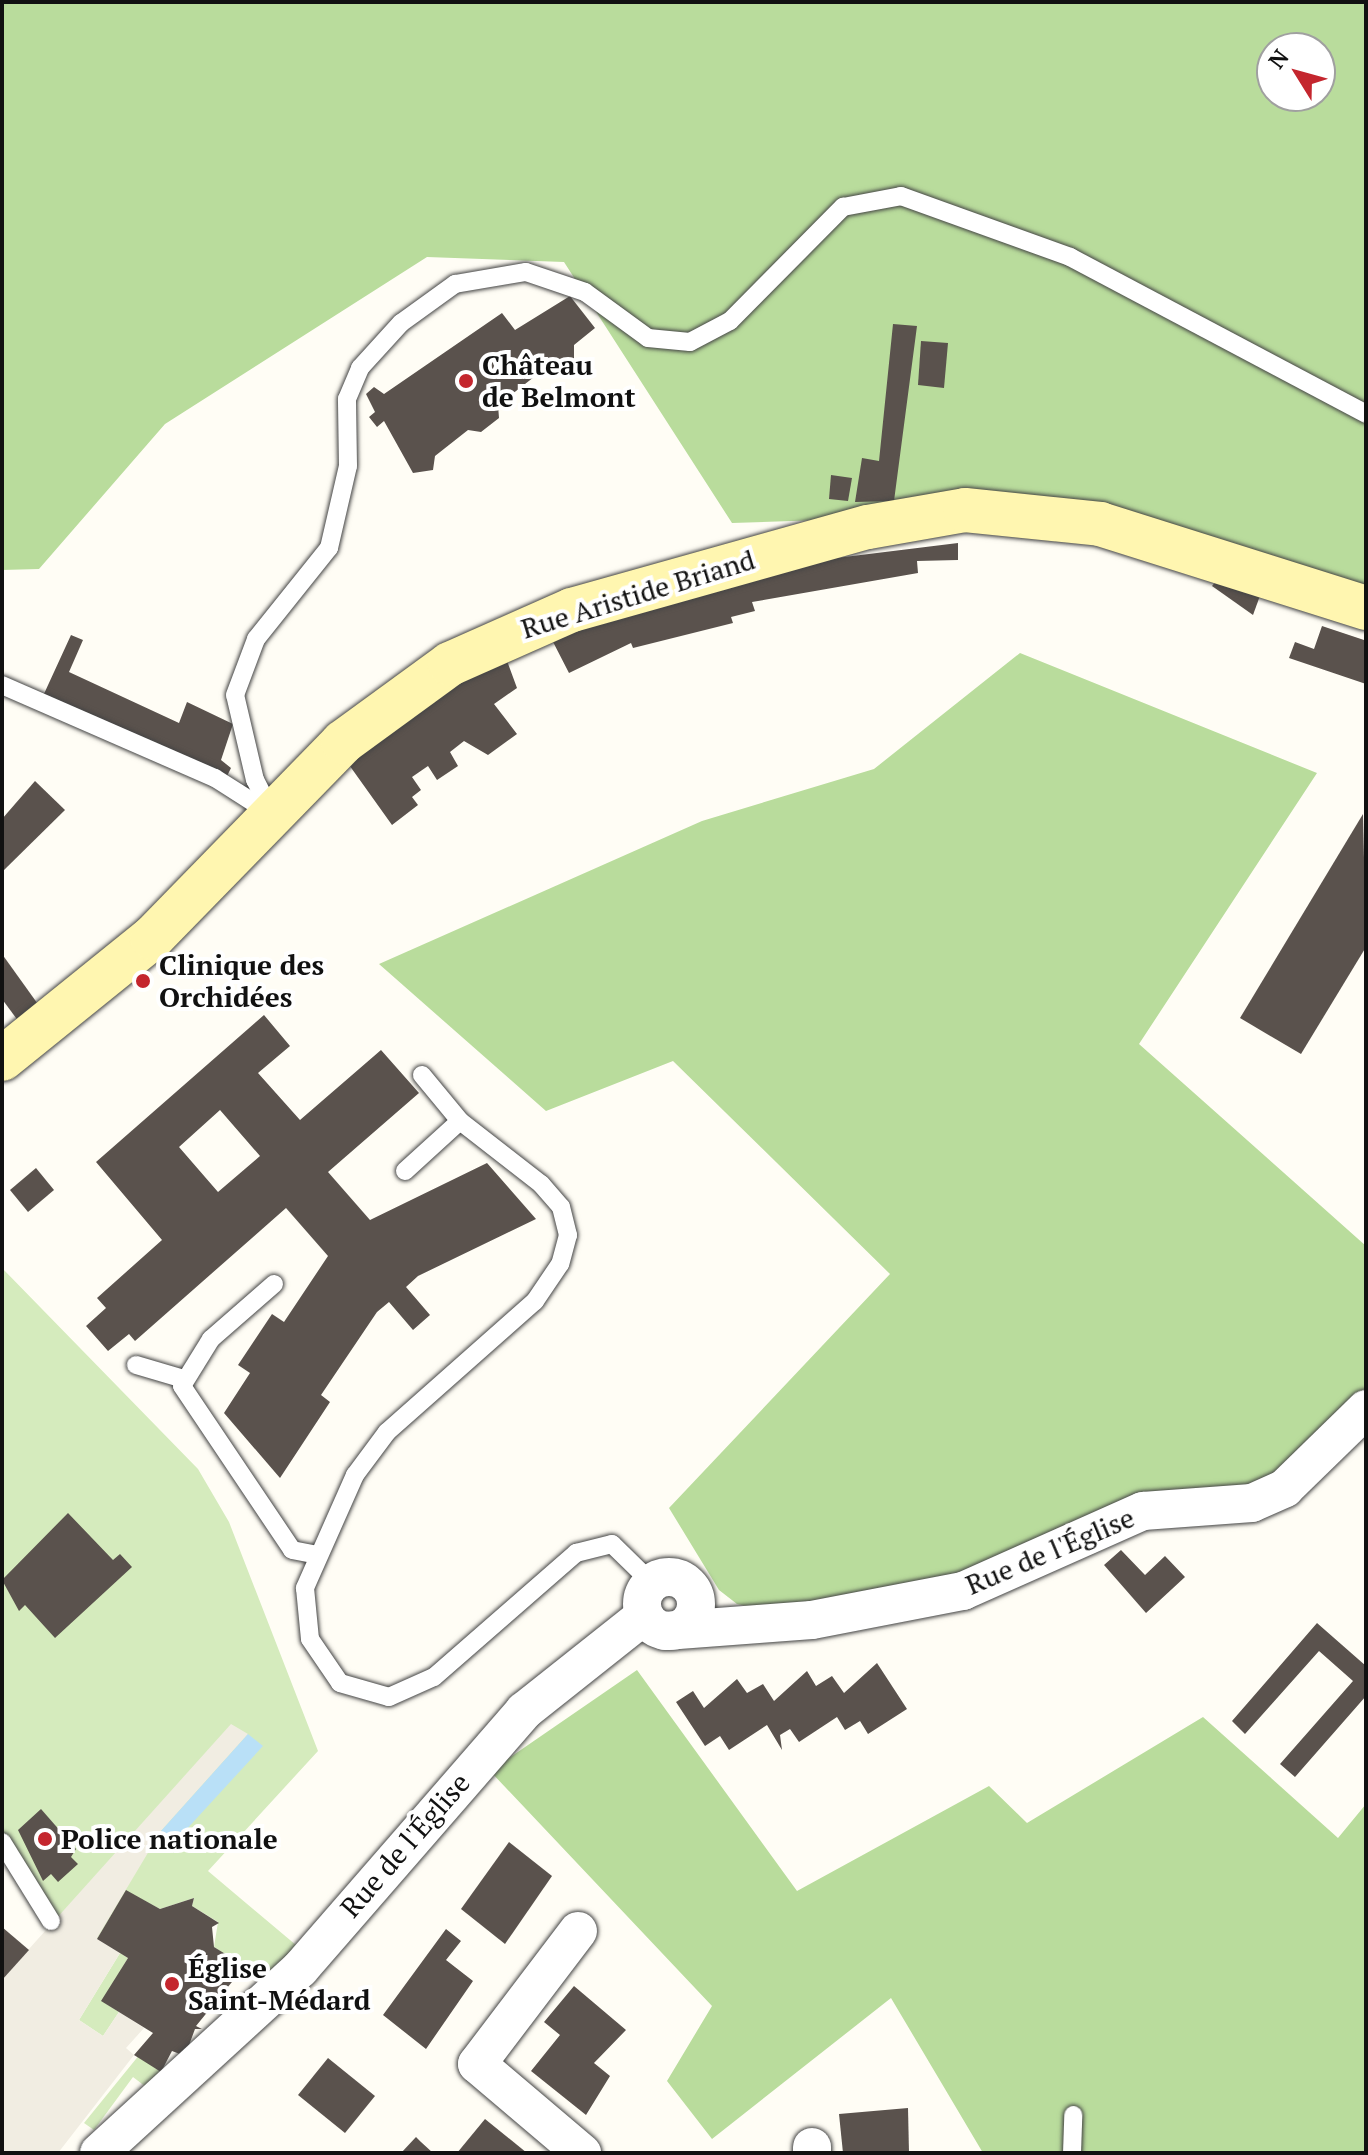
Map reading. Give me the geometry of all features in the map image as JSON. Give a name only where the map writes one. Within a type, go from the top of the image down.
[{"type":"street","name":"Rue Aristide Briand","points":[[2,1059],[152,938],[273,815],[384,710],[450,664],[521,628],[703,570],[913,517],[1016,511],[1100,524],[1366,608]]},
{"type":"street","name":"Rue de l'Église","points":[[102,2150],[300,1969],[524,1711],[654,1610],[750,1626],[963,1591],[1143,1511],[1252,1503],[1285,1488],[1366,1409]]},
{"type":"street","points":[[654,1610],[677,1579],[750,1626]]},
{"type":"street","points":[[578,1931],[477,2064],[582,2153]]},
{"type":"lane","points":[[273,815],[255,780],[235,695],[256,639],[329,548],[348,466],[347,399],[360,368],[401,323],[455,284],[526,272],[585,292],[648,338],[690,342],[730,321],[843,207],[901,196],[1070,257],[1366,414]]},
{"type":"lane","points":[[2,685],[215,778],[273,815]]},
{"type":"lane","points":[[422,1075],[460,1121],[561,1207],[568,1235],[560,1264],[512,1326],[387,1432],[355,1475],[305,1588],[310,1639],[340,1683],[389,1697],[434,1677],[576,1553],[598,1543],[621,1550],[654,1610]]},
{"type":"lane","points":[[405,1171],[460,1121]]},
{"type":"lane","points":[[274,1284],[211,1339],[184,1379],[185,1397],[292,1550],[317,1555]]},
{"type":"lane","points":[[136,1365],[184,1379]]},
{"type":"lane","points":[[2,1842],[51,1921]]},
{"type":"lane","points":[[1072,2153],[1073,2115]]},
{"type":"green space","points":[[2,2],[1366,2],[1366,608],[1198,552],[913,517],[732,523],[564,262],[427,257],[165,424],[39,569],[2,570]]},
{"type":"green space","points":[[1020,653],[1317,773],[1139,1044],[1366,1246],[1366,1409],[1285,1488],[1142,1511],[963,1591],[812,1620],[737,1604],[719,1590],[669,1508],[890,1274],[673,1061],[546,1111],[379,964],[702,821],[874,769]]},
{"type":"green space","points":[[2,1268],[198,1469],[229,1522],[318,1751],[208,1871],[309,1956],[279,1990],[214,1947],[218,1922],[192,1906],[194,1898],[160,1909],[126,1891],[97,1939],[51,1921],[2,1842]]},
{"type":"green space","points":[[637,1670],[797,1891],[989,1786],[1027,1823],[1203,1717],[1338,1838],[1366,1804],[1366,2153],[983,2153],[891,1998],[712,2139],[667,2081],[712,2006],[490,1771]]},
{"type":"green space","points":[[120,1953],[128,1958],[102,2001],[119,2012],[103,2036],[79,2020]]},
{"type":"green space","points":[[140,2054],[161,2071],[146,2087],[133,2077],[94,2130],[84,2123]]},
{"type":"shaded area","points":[[231,1724],[248,1734],[161,1831],[97,1938],[120,1953],[79,2020],[103,2036],[119,2012],[144,2028],[126,2048],[134,2055],[58,2153],[2,2153],[2,1979]]},
{"type":"water","points":[[248,1734],[263,1746],[174,1843],[161,1831]]},
{"type":"building","name":"Château de Belmont","points":[[570,296],[595,328],[574,345],[574,359],[556,374],[543,370],[498,405],[499,418],[481,432],[468,430],[435,456],[433,470],[413,473],[384,421],[377,427],[369,417],[375,412],[366,394],[374,387],[384,394],[502,313],[515,330]]},
{"type":"building","points":[[893,324],[917,326],[894,501],[855,502],[862,458],[879,461]]},
{"type":"building","points":[[921,341],[948,343],[944,388],[918,385]]},
{"type":"building","points":[[831,475],[852,478],[848,501],[829,499]]},
{"type":"building","points":[[958,543],[958,560],[917,561],[918,573],[752,602],[755,611],[731,617],[733,623],[633,648],[631,643],[569,673],[551,638],[812,561]]},
{"type":"building","points":[[1218,579],[1261,593],[1253,615],[1212,586]]},
{"type":"building","points":[[1322,626],[1364,640],[1366,684],[1289,658],[1295,642],[1314,649]]},
{"type":"building","points":[[71,635],[83,640],[69,672],[179,723],[187,702],[233,724],[221,760],[231,768],[226,778],[43,696]]},
{"type":"building","points":[[506,658],[517,688],[494,704],[517,734],[488,755],[464,741],[450,752],[458,766],[437,780],[428,766],[412,777],[421,790],[412,797],[418,805],[392,825],[347,762],[470,672]]},
{"type":"building","points":[[35,781],[65,810],[2,872],[2,819]]},
{"type":"building","points":[[1363,814],[1366,947],[1301,1054],[1240,1018]]},
{"type":"building","points":[[2,954],[40,1007],[19,1022],[2,999]]},
{"type":"building","points":[[264,1015],[290,1046],[258,1073],[300,1120],[381,1050],[419,1093],[328,1172],[370,1220],[487,1163],[536,1219],[418,1276],[406,1287],[430,1315],[413,1330],[389,1302],[377,1312],[321,1395],[330,1402],[280,1478],[224,1413],[250,1373],[238,1365],[272,1314],[284,1322],[328,1256],[286,1208],[135,1341],[129,1334],[108,1351],[86,1326],[106,1308],[97,1298],[162,1240],[96,1162]],"holes":[[[220,1110],[260,1156],[218,1192],[179,1147]]]},
{"type":"building","points":[[36,1168],[54,1190],[28,1212],[10,1190]]},
{"type":"building","points":[[68,1513],[113,1560],[120,1554],[132,1567],[55,1638],[25,1605],[19,1611],[2,1580]]},
{"type":"building","points":[[1121,1550],[1145,1575],[1165,1556],[1185,1577],[1146,1613],[1104,1565]]},
{"type":"building","points":[[1317,1623],[1366,1666],[1366,1696],[1295,1777],[1280,1764],[1353,1681],[1319,1651],[1245,1734],[1232,1721]]},
{"type":"building","points":[[877,1663],[907,1709],[868,1734],[860,1721],[845,1730],[837,1717],[799,1742],[790,1729],[780,1735],[782,1750],[767,1725],[729,1750],[720,1736],[705,1746],[676,1702],[693,1691],[704,1708],[737,1679],[747,1693],[763,1684],[774,1701],[807,1671],[816,1686],[832,1676],[844,1693]]},
{"type":"building","name":"Police nationale","points":[[41,1809],[76,1849],[71,1857],[78,1864],[58,1882],[51,1874],[43,1881],[18,1830]]},
{"type":"building","points":[[509,1842],[552,1876],[505,1944],[461,1909]]},
{"type":"building","name":"Église Saint-Médard","points":[[126,1890],[160,1909],[194,1898],[192,1906],[219,1923],[212,1927],[214,1947],[245,1966],[196,2026],[202,2029],[195,2029],[185,2056],[172,2051],[161,2072],[134,2055],[153,2033],[101,2001],[128,1958],[97,1939]]},
{"type":"building","points":[[2,1927],[29,1950],[2,1980]]},
{"type":"building","points":[[446,1929],[461,1941],[446,1960],[473,1981],[426,2049],[383,2015]]},
{"type":"building","points":[[574,1986],[626,2030],[594,2063],[610,2076],[586,2115],[531,2071],[560,2035],[544,2022]]},
{"type":"building","points":[[328,2058],[375,2096],[345,2133],[298,2095]]},
{"type":"building","points":[[908,2108],[909,2153],[843,2153],[839,2114]]},
{"type":"building","points":[[485,2119],[527,2153],[457,2153]]},
{"type":"building","points":[[416,2137],[421,2142],[433,2153],[401,2153]]},
{"type":"place","name":"Château de Belmont","points":[[466,381]]},
{"type":"place","name":"Clinique des Orchidées","points":[[143,981]]},
{"type":"place","name":"Police nationale","points":[[45,1839]]},
{"type":"place","name":"Église Saint-Médard","points":[[172,1984]]}]
